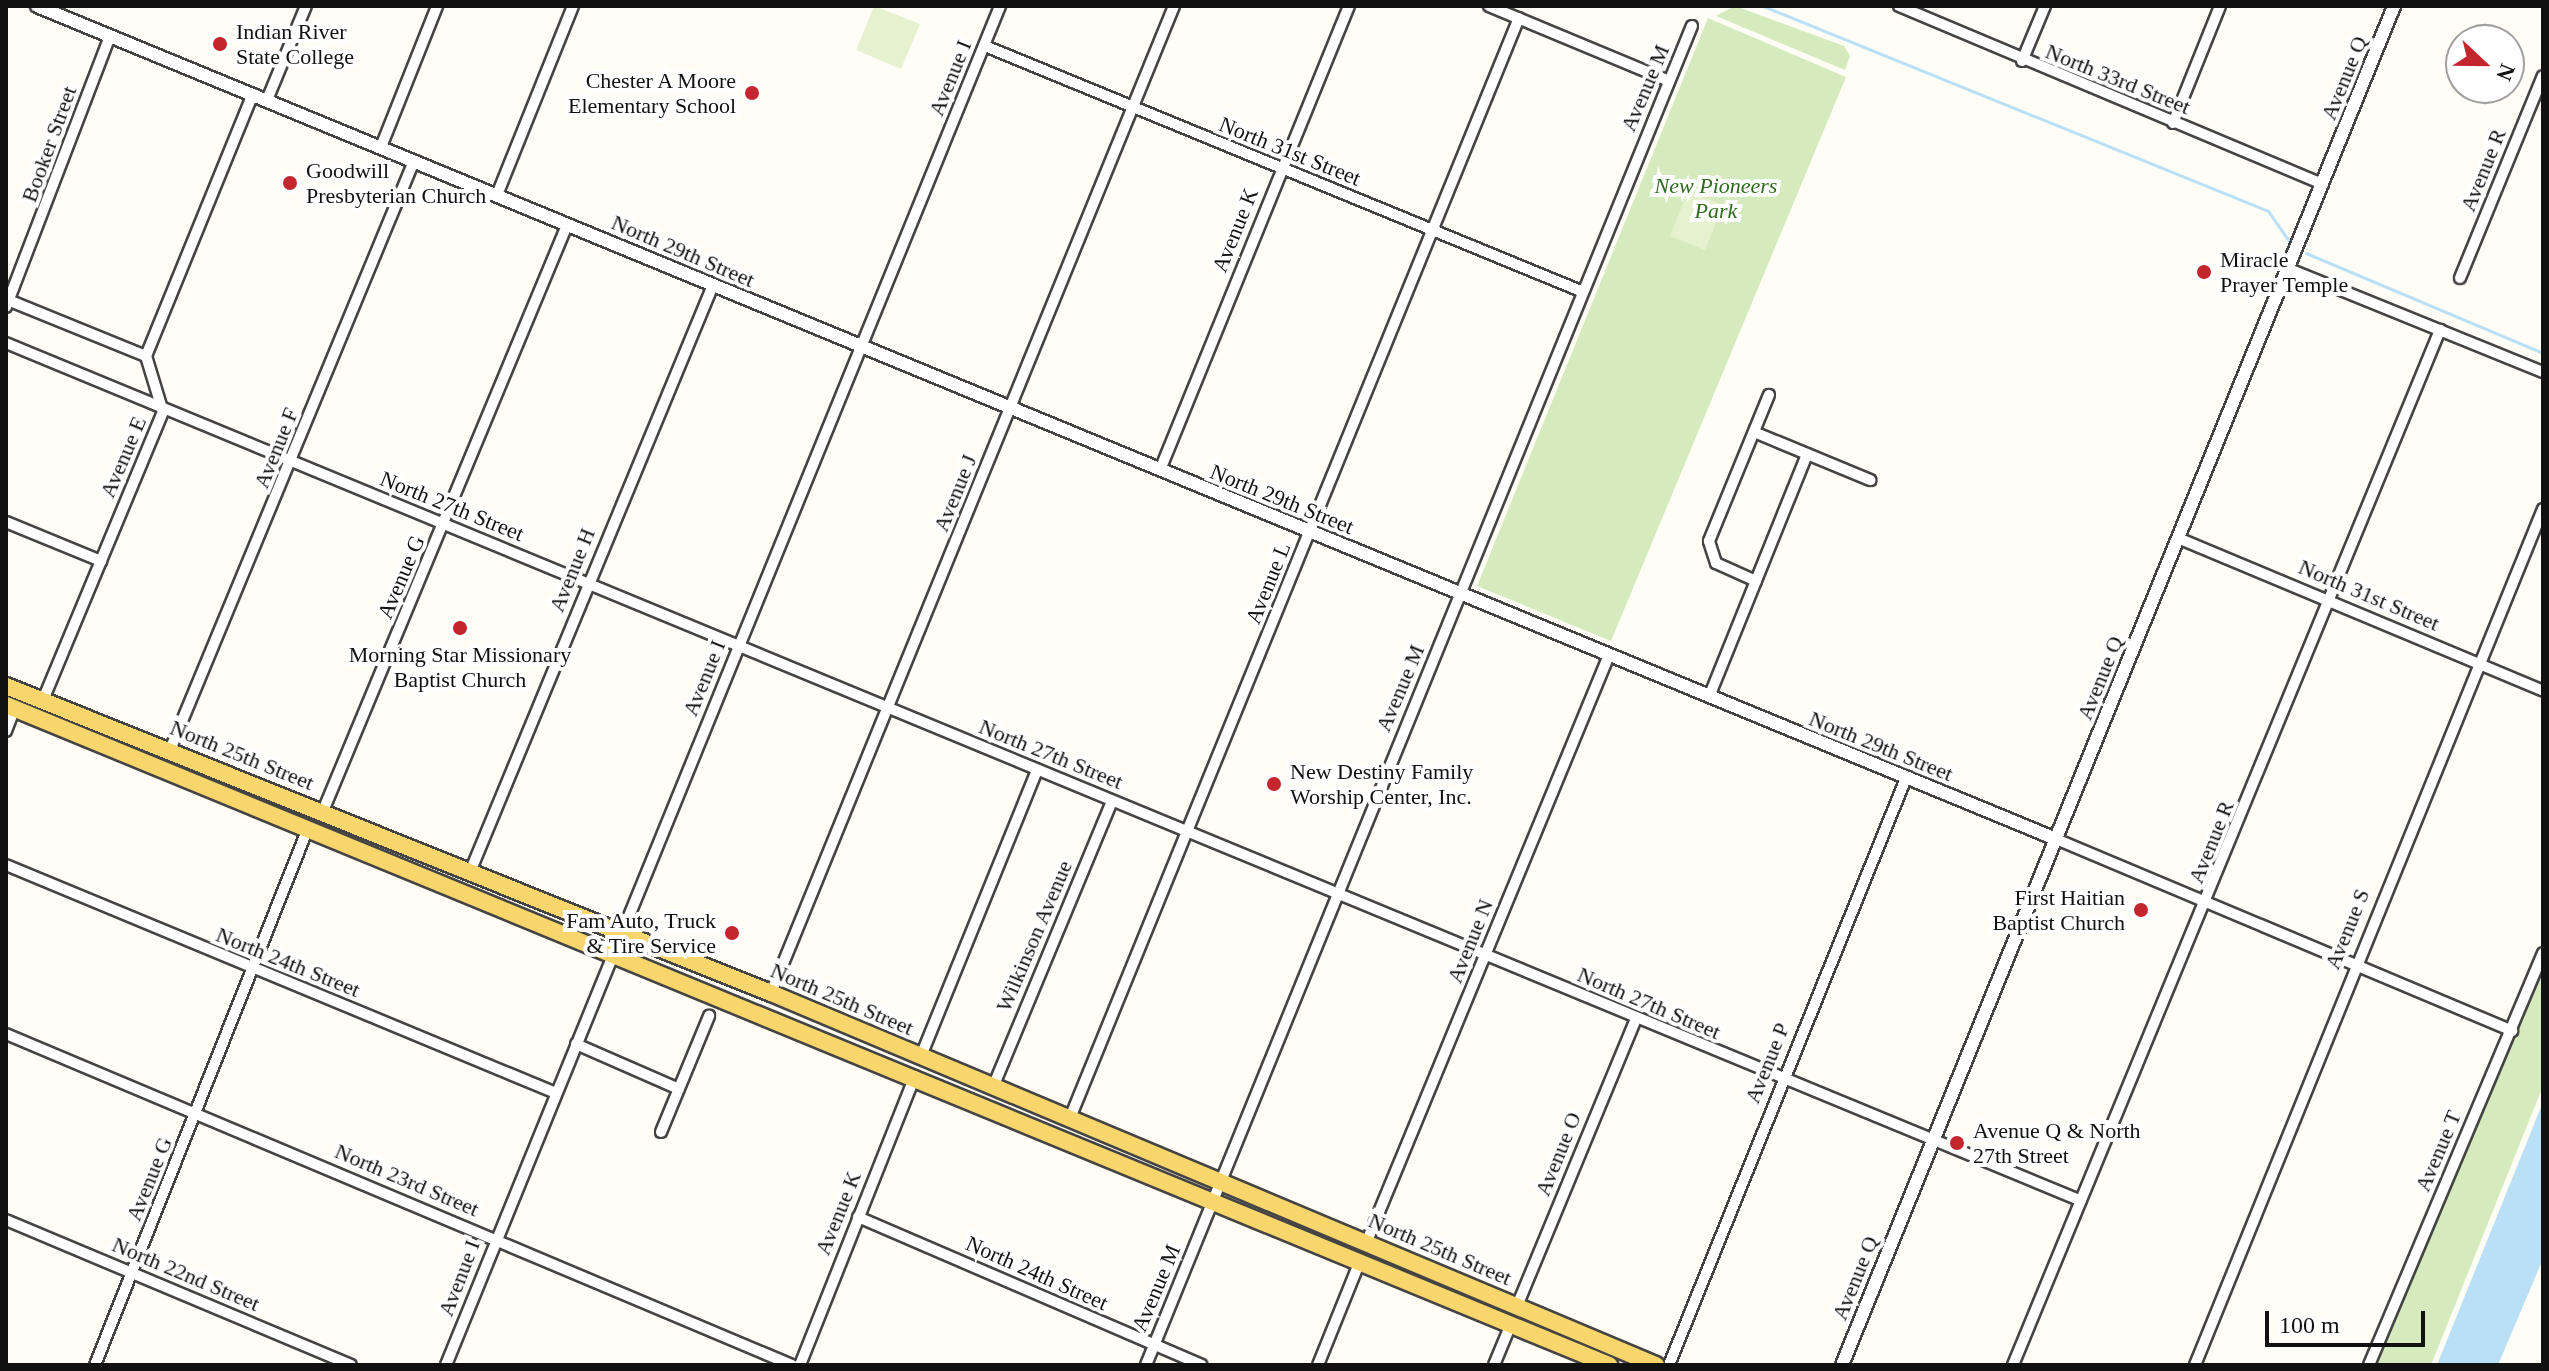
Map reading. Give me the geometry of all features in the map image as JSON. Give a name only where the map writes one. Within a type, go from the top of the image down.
[{"type":"main road","name":"North 25th Street","points":[[6,686],[771,993],[1656,1365]]},
{"type":"main road","name":"North 25th Street","points":[[10,706],[915,1076],[1609,1365]]},
{"type":"main road","points":[[36,717],[71,719],[153,751],[170,750]]},
{"type":"main road","points":[[308,828],[331,822],[440,859]]},
{"type":"main road","points":[[915,1076],[938,1072],[1029,1111],[1047,1109]]},
{"type":"main road","points":[[1511,1324],[1530,1321],[1620,1359],[1638,1357]]},
{"type":"street","name":"North 29th Street","points":[[37,6],[2056,839],[2512,1031]]},
{"type":"street","points":[[267,100],[306,6]]},
{"type":"street","points":[[381,147],[437,6]]},
{"type":"street","points":[[497,195],[573,6]]},
{"type":"street","name":"Avenue I","points":[[446,1365],[1000,6]]},
{"type":"street","name":"Avenue J","points":[[771,993],[890,709],[1174,6]]},
{"type":"street","name":"Avenue K","points":[[1160,470],[1349,6]]},
{"type":"street","points":[[1489,6],[1669,81]]},
{"type":"street","name":"North 33rd Street","points":[[1899,6],[2022,61],[2323,184]]},
{"type":"street","points":[[2022,61],[2045,6]]},
{"type":"street","points":[[2173,123],[2220,6]]},
{"type":"street","name":"Avenue Q","points":[[1842,1365],[2394,6]]},
{"type":"street","name":"Avenue L","points":[[1070,1118],[1519,18]]},
{"type":"street","name":"Avenue M","points":[[1146,1365],[1581,291],[1692,26]]},
{"type":"street","name":"Booker Street","points":[[8,303],[110,36]]},
{"type":"street","name":"North 31st Street","points":[[985,46],[1581,291]]},
{"type":"street","name":"Avenue R","points":[[2460,278],[2543,76]]},
{"type":"street","points":[[8,303],[146,356],[253,94]]},
{"type":"street","name":"Avenue F","points":[[170,750],[292,462],[414,161]]},
{"type":"street","name":"Avenue G","points":[[323,811],[445,525],[567,225]]},
{"type":"street","points":[[2289,269],[2543,372]]},
{"type":"street","name":"Avenue H","points":[[470,872],[713,285]]},
{"type":"street","name":"Avenue R","points":[[2013,1365],[2208,903],[2440,330]]},
{"type":"street","name":"North 27th Street","points":[[6,343],[163,412],[292,462],[1486,955],[1781,1081],[2081,1201]]},
{"type":"street","name":"Avenue E","points":[[43,700],[163,412],[146,356]]},
{"type":"street","points":[[1756,581],[1716,563],[1709,541],[1769,395]]},
{"type":"street","points":[[1754,432],[1870,480]]},
{"type":"street","points":[[1709,697],[1807,454]]},
{"type":"street","name":"Avenue S","points":[[2195,1365],[2355,963],[2543,509]]},
{"type":"street","points":[[6,522],[101,561]]},
{"type":"street","name":"North 31st Street","points":[[2178,538],[2543,691]]},
{"type":"street","name":"Avenue N","points":[[1367,1241],[1609,655]]},
{"type":"street","points":[[6,731],[10,706]]},
{"type":"street","points":[[921,1056],[1037,770]]},
{"type":"street","name":"Avenue P","points":[[1669,1365],[1781,1081],[1906,778]]},
{"type":"street","name":"Wilkinson Avenue","points":[[993,1087],[1112,801]]},
{"type":"street","name":"Avenue G","points":[[95,1365],[308,828]]},
{"type":"street","name":"North 24th Street","points":[[6,865],[252,970],[556,1093]]},
{"type":"street","name":"Avenue T","points":[[2369,1365],[2543,953]]},
{"type":"street","points":[[661,1132],[709,1016]]},
{"type":"street","name":"Avenue O","points":[[1517,1306],[1636,1018]]},
{"type":"street","name":"North 23rd Street","points":[[6,1034],[792,1365]]},
{"type":"street","points":[[576,1044],[679,1089]]},
{"type":"street","name":"Avenue K","points":[[800,1365],[915,1076]]},
{"type":"street","name":"North 24th Street","points":[[858,1217],[1201,1365]]},
{"type":"street","name":"North 22nd Street","points":[[6,1220],[351,1365]]},
{"type":"street","points":[[1318,1365],[1360,1261]]},
{"type":"street","points":[[1494,1365],[1511,1324]]},
{"type":"green space","points":[[874,6],[920,24],[901,69],[856,50]]},
{"type":"green space","points":[[1735,6],[1844,46],[1850,56],[1845,70],[1716,16]]},
{"type":"green space","name":"New Pioneers Park","points":[[1708,18],[1846,77],[1611,641],[1477,586]]},
{"type":"green space","points":[[1688,191],[1723,205],[1705,250],[1670,236]]},
{"type":"green space","points":[[2543,970],[2543,1086],[2431,1365],[2375,1365]]},
{"type":"water","points":[[2543,1102],[2543,1259],[2498,1365],[2437,1365]]},
{"type":"waterway","points":[[1763,6],[2268,211],[2290,242]]},
{"type":"waterway","points":[[2306,253],[2543,353]]},
{"type":"place","name":"Indian River State College","points":[[220,44]]},
{"type":"place","name":"Chester A Moore Elementary School","points":[[752,93]]},
{"type":"place","name":"Goodwill Presbyterian Church","points":[[290,183]]},
{"type":"place","name":"Miracle Prayer Temple","points":[[2204,272]]},
{"type":"place","name":"Morning Star Missionary Baptist Church","points":[[460,628]]},
{"type":"place","name":"New Destiny Family Worship Center, Inc.","points":[[1274,784]]},
{"type":"place","name":"First Haitian Baptist Church","points":[[2141,910]]},
{"type":"place","name":"Fam Auto, Truck & Tire Service","points":[[732,933]]},
{"type":"place","name":"Avenue Q & North 27th Street","points":[[1957,1143]]}]
